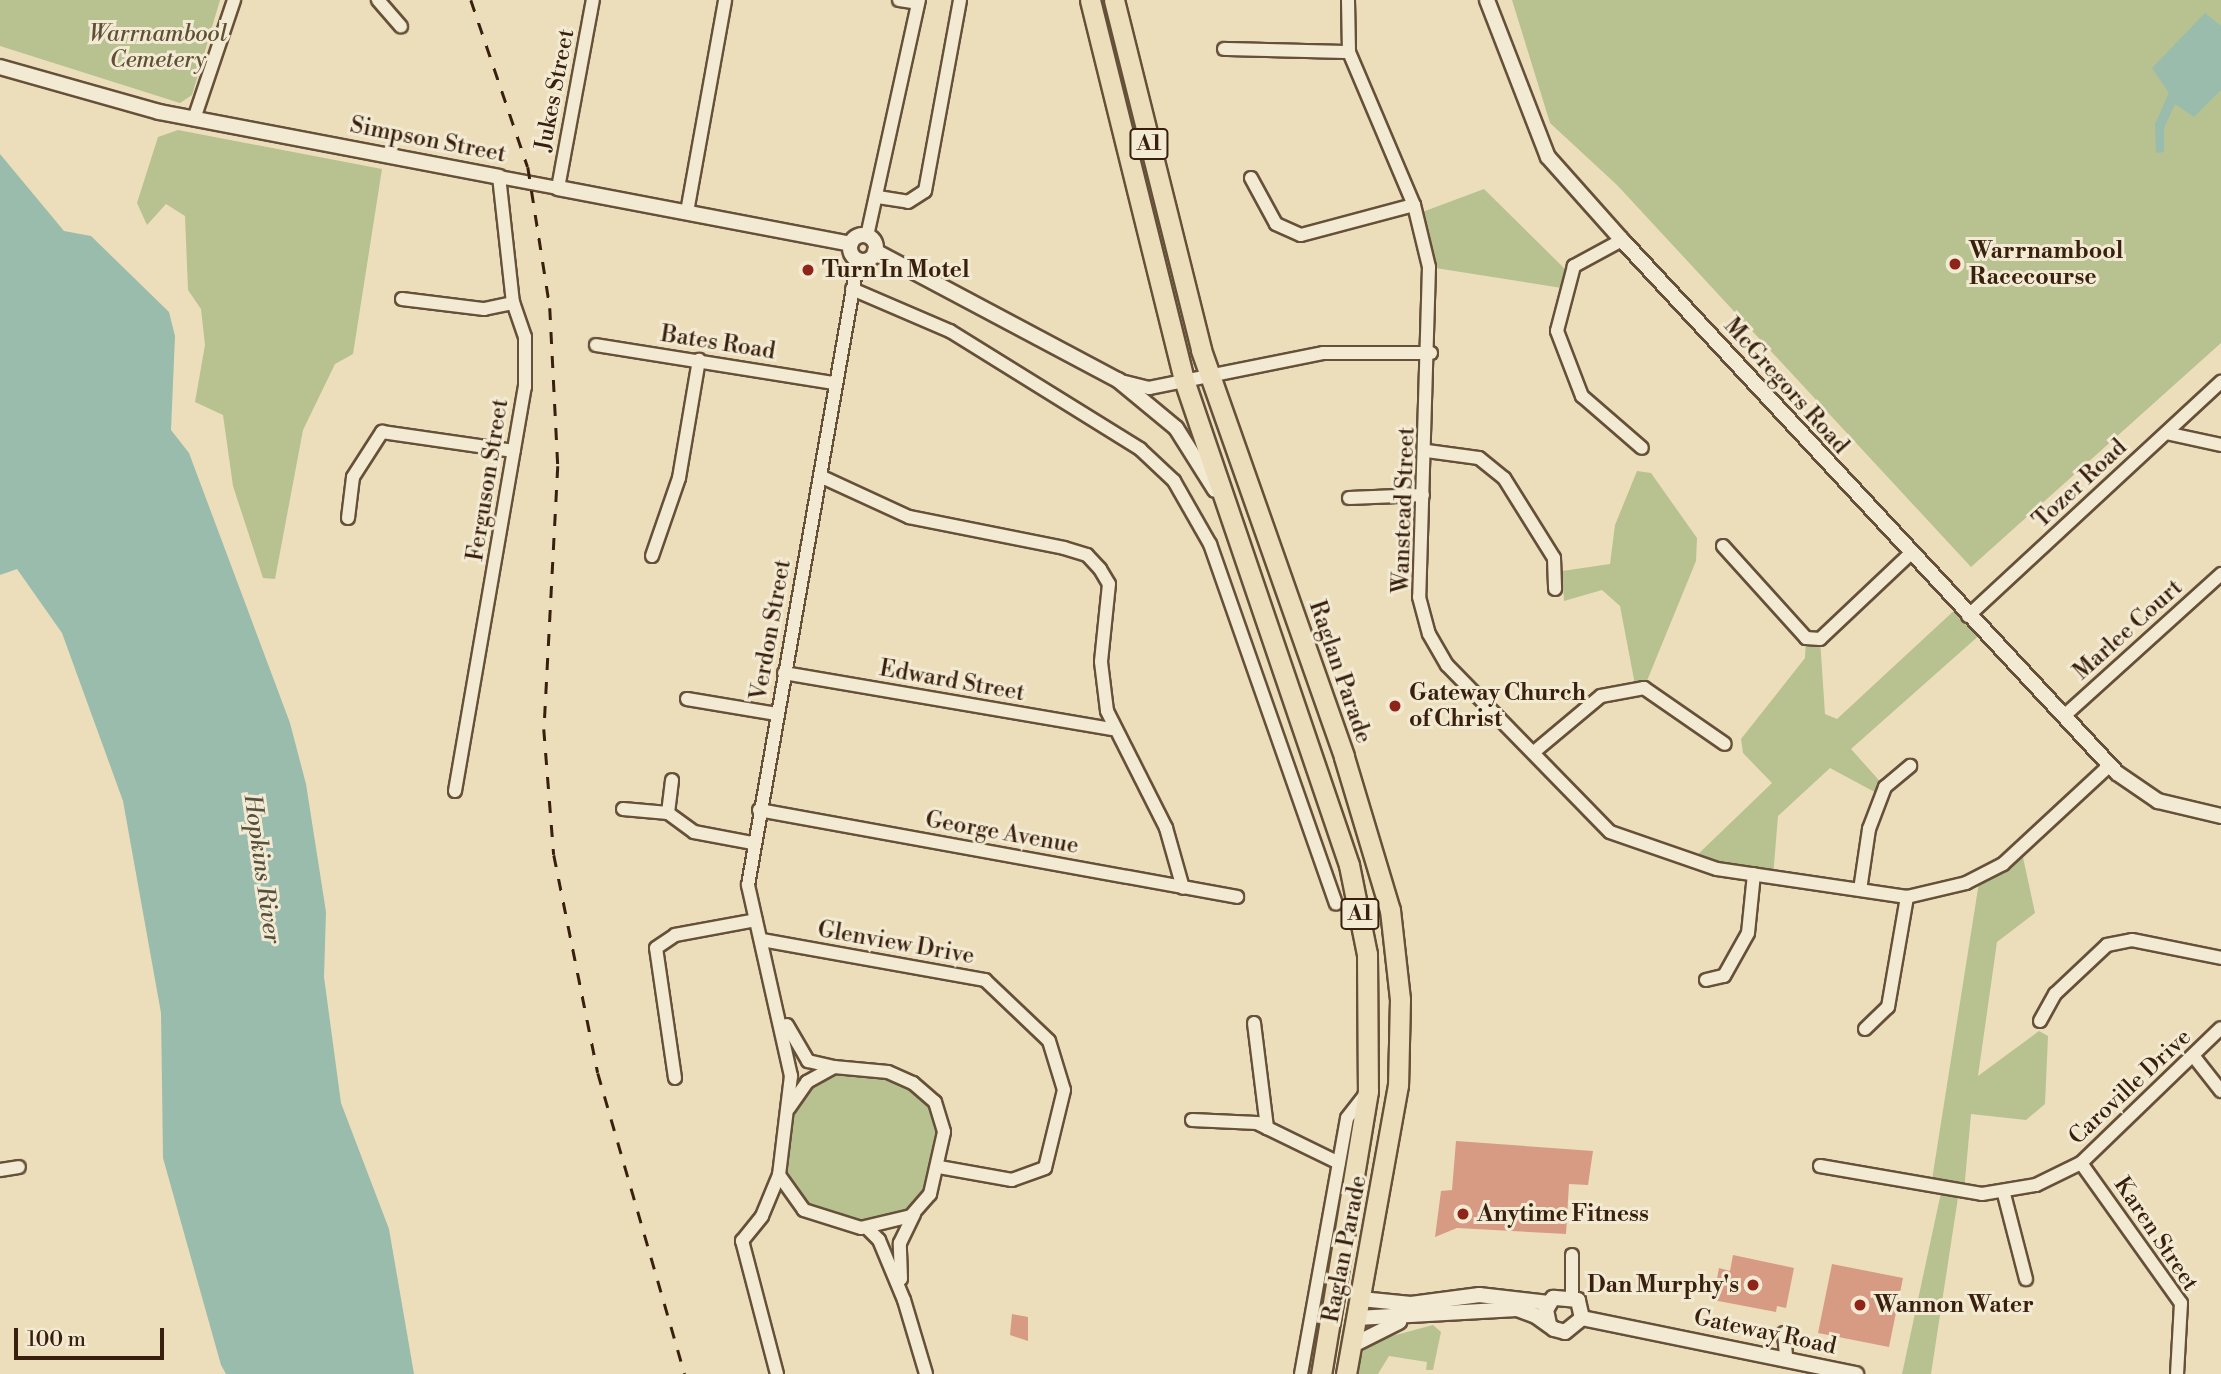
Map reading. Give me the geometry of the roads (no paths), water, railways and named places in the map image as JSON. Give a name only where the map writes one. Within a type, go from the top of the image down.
[{"type":"highway","name":"Raglan Parade","points":[[1090,0],[1184,380],[1349,865],[1367,954],[1368,1091],[1321,1374]]},
{"type":"highway","name":"Raglan Parade","points":[[1114,0],[1211,375],[1344,757],[1383,879],[1400,999],[1395,1112],[1346,1374]]},
{"type":"highway","points":[[1316,768],[1344,757]]},
{"type":"street","points":[[194,120],[234,0]]},
{"type":"street","points":[[378,0],[401,26]]},
{"type":"street","name":"Jukes Street","points":[[558,188],[593,0]]},
{"type":"street","points":[[687,212],[725,0]]},
{"type":"street","points":[[899,0],[918,2],[878,197],[867,236],[875,251],[1118,380],[1184,438],[1214,488],[1240,549]]},
{"type":"street","points":[[878,197],[908,202],[925,191],[960,0]]},
{"type":"street","name":"Wanstead Street","points":[[1348,0],[1349,52],[1414,205],[1429,267],[1431,353],[1419,597],[1429,634],[1447,665],[1610,832],[1717,869],[1907,897],[1966,883],[2003,864],[2110,765]]},
{"type":"street","name":"McGregors Road","points":[[1487,0],[1548,157],[1622,240],[1910,554],[2110,765],[2158,800],[2221,816]]},
{"type":"street","points":[[1224,49],[1349,52]]},
{"type":"street","name":"Simpson Street","points":[[0,67],[194,120],[851,244]]},
{"type":"street","name":"Ferguson Street","points":[[455,790],[514,451],[525,337],[513,303],[499,177]]},
{"type":"street","points":[[1251,178],[1276,225],[1301,235],[1414,205]]},
{"type":"street","points":[[867,236],[851,244],[858,260],[875,251]]},
{"type":"street","points":[[1622,240],[1574,266],[1556,331],[1582,396],[1642,448]]},
{"type":"street","name":"Verdon Street","points":[[789,1108],[790,1076],[778,1005],[748,885],[753,843],[822,477],[833,383],[858,260]]},
{"type":"street","points":[[852,289],[950,331],[1140,449],[1174,481],[1210,544],[1294,776],[1336,904]]},
{"type":"street","points":[[402,299],[484,309],[513,303]]},
{"type":"street","name":"Bates Road","points":[[596,345],[833,383]]},
{"type":"street","points":[[1118,380],[1149,388],[1323,353],[1431,353]]},
{"type":"street","points":[[652,556],[679,478],[699,360]]},
{"type":"street","name":"Tozer Road","points":[[1968,616],[2221,382]]},
{"type":"street","points":[[348,518],[353,477],[382,432],[514,451]]},
{"type":"street","points":[[2166,433],[2221,445]]},
{"type":"street","points":[[1427,451],[1479,458],[1504,478],[1554,558],[1555,589]]},
{"type":"street","points":[[822,477],[909,516],[1087,555],[1109,584],[1101,662],[1112,730],[1159,813],[1183,888]]},
{"type":"street","points":[[1349,498],[1423,495]]},
{"type":"street","points":[[1723,546],[1806,638],[1820,639],[1910,554]]},
{"type":"street","name":"Marlee Court","points":[[2064,716],[2221,574]]},
{"type":"street","name":"Edward Street","points":[[784,673],[1112,730]]},
{"type":"street","points":[[1534,752],[1601,696],[1644,688],[1725,744]]},
{"type":"street","points":[[687,699],[777,714]]},
{"type":"street","points":[[1860,890],[1869,830],[1885,787],[1910,766]]},
{"type":"street","points":[[1294,776],[1316,768]]},
{"type":"street","points":[[668,813],[673,779]]},
{"type":"street","points":[[623,809],[668,813],[694,832],[753,843]]},
{"type":"street","name":"George Avenue","points":[[759,810],[1237,897]]},
{"type":"street","points":[[1706,980],[1724,976],[1748,933],[1754,874]]},
{"type":"street","points":[[1865,1029],[1888,1007],[1907,897]]},
{"type":"street","points":[[675,1078],[656,948],[675,935],[756,920]]},
{"type":"street","name":"Glenview Drive","points":[[762,940],[985,980],[1049,1041],[1064,1090],[1045,1168],[1012,1180],[939,1167]]},
{"type":"street","points":[[2040,1021],[2055,994],[2107,944],[2132,940],[2221,958]]},
{"type":"street","name":"Verdon Street","points":[[778,1005],[801,1054],[834,1067]]},
{"type":"street","points":[[1254,1023],[1267,1128]]},
{"type":"street","name":"Caroville Drive","points":[[2004,1194],[2081,1163],[2195,1058],[2221,1028]]},
{"type":"street","points":[[2195,1058],[2221,1091]]},
{"type":"street","points":[[777,1374],[743,1241],[762,1216],[779,1175],[789,1108],[807,1082],[834,1067],[888,1072],[935,1102],[944,1132],[939,1167],[900,1244],[904,1300]]},
{"type":"street","name":"Raglan Parade","points":[[1301,1374],[1350,1110],[1368,1091]]},
{"type":"street","points":[[1192,1120],[1267,1128],[1339,1163]]},
{"type":"street","name":"Karen Street","points":[[2081,1163],[2180,1303],[2177,1374]]},
{"type":"street","points":[[1820,1166],[2004,1194],[2026,1279]]},
{"type":"street","points":[[0,1170],[19,1167]]},
{"type":"street","points":[[779,1175],[804,1210],[867,1228],[879,1240],[904,1300],[926,1374]]},
{"type":"street","points":[[867,1228],[916,1211]]},
{"type":"street","points":[[1549,1324],[1569,1278],[1572,1255]]},
{"type":"street","points":[[1479,1295],[1560,1298],[1582,1318],[1565,1332],[1504,1309],[1410,1318],[1333,1304],[1359,1308],[1479,1295]]},
{"type":"street","points":[[1351,1346],[1410,1318]]},
{"type":"street","name":"Gateway Road","points":[[1582,1318],[1779,1356],[1856,1374]]},
{"type":"water","points":[[2205,13],[2221,26],[2221,90],[2194,117],[2175,104],[2164,128],[2164,152],[2156,153],[2155,124],[2169,93],[2152,68]]},
{"type":"water","name":"Hopkins River","points":[[0,154],[64,231],[91,236],[169,312],[175,336],[171,430],[189,453],[290,723],[306,784],[326,912],[324,977],[341,1103],[389,1229],[414,1374],[226,1374],[221,1365],[163,1158],[161,1013],[123,801],[62,633],[17,569],[0,575]]},
{"type":"railway","points":[[471,0],[528,167],[550,308],[558,466],[544,729],[554,855],[598,1073],[685,1374]]},
{"type":"place","name":"Warrnambool Racecourse","points":[[1955,264]]},
{"type":"place","name":"Turn In Motel","points":[[808,270]]},
{"type":"place","name":"Gateway Church of Christ","points":[[1395,706]]},
{"type":"place","name":"Anytime Fitness","points":[[1463,1214]]},
{"type":"place","name":"Dan Murphy's","points":[[1753,1285]]},
{"type":"place","name":"Wannon Water","points":[[1860,1305]]},
{"type":"park label","name":"Warrnambool Cemetery","points":[[158,47]]}]
